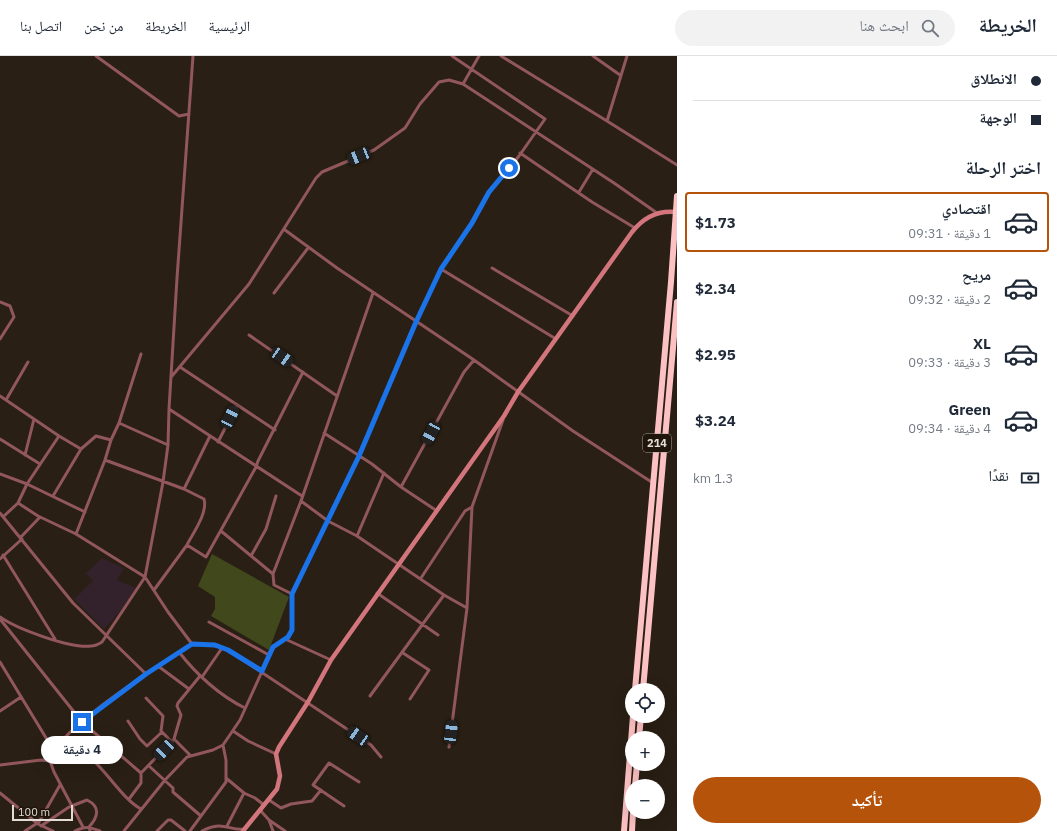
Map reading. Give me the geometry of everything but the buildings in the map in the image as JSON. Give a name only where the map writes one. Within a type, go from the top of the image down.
[{"type":"highway","name":"214","points":[[636,683],[672,282],[677,196]]},
{"type":"highway","name":"214","points":[[644,683],[677,302]]},
{"type":"highway","points":[[624,831],[632,723]]},
{"type":"highway","points":[[632,831],[633,819]]},
{"type":"street","points":[[96,56],[179,116],[189,114]]},
{"type":"street","points":[[0,618],[32,633],[76,646],[91,646],[102,642],[146,577],[168,445],[177,278],[193,56]]},
{"type":"street","points":[[124,831],[165,780],[190,755],[213,750],[223,745],[233,731],[273,647],[285,639],[292,630],[292,594],[359,456],[416,322],[441,269],[472,223],[489,192],[545,119],[452,56]]},
{"type":"street","points":[[463,84],[479,56]]},
{"type":"street","points":[[501,56],[677,165]]},
{"type":"street","points":[[593,56],[620,75]]},
{"type":"street","points":[[607,121],[627,56]]},
{"type":"street","points":[[172,377],[249,284],[285,230],[316,178],[322,172],[374,150],[405,128],[420,104],[438,82],[449,80],[463,84],[536,131],[657,214]]},
{"type":"street","points":[[520,153],[635,228]]},
{"type":"street","points":[[579,192],[592,169]]},
{"type":"street","points":[[202,831],[215,826],[227,826],[245,830],[269,800],[277,789],[280,780],[276,754],[308,702],[331,660],[377,593],[437,511],[504,416],[518,392],[635,228],[641,221],[657,214],[676,212]]},
{"type":"street","points":[[285,230],[308,248],[474,360],[573,431],[653,483]]},
{"type":"street","points":[[274,293],[308,248]]},
{"type":"street","points":[[492,268],[572,316]]},
{"type":"street","points":[[441,269],[556,339]]},
{"type":"street","points":[[292,594],[274,585],[273,574],[301,501],[373,293]]},
{"type":"street","points":[[0,302],[10,306],[14,317],[0,339]]},
{"type":"street","points":[[249,335],[337,396]]},
{"type":"street","points":[[76,534],[119,422],[141,354]]},
{"type":"street","points":[[401,487],[464,372],[474,360]]},
{"type":"street","points":[[6,400],[28,362]]},
{"type":"street","points":[[180,368],[275,430]]},
{"type":"street","points":[[187,545],[206,557],[256,468],[258,461],[303,372]]},
{"type":"street","points":[[0,396],[81,449]]},
{"type":"street","points":[[218,442],[237,405]]},
{"type":"street","points":[[169,409],[256,468],[302,496]]},
{"type":"street","points":[[449,747],[466,608],[472,507],[504,416]]},
{"type":"street","points":[[25,455],[34,419]]},
{"type":"street","points":[[119,422],[168,445]]},
{"type":"street","points":[[324,433],[437,511]]},
{"type":"street","points":[[4,516],[18,503],[27,484],[60,436]]},
{"type":"street","points":[[53,496],[81,449],[96,436],[111,440]]},
{"type":"street","points":[[184,489],[210,436]]},
{"type":"street","points":[[0,439],[40,464]]},
{"type":"street","points":[[105,460],[184,489],[204,499],[206,505],[187,545],[154,590]]},
{"type":"street","points":[[357,536],[384,473]]},
{"type":"street","points":[[0,474],[27,484],[85,512]]},
{"type":"street","points":[[251,556],[266,529],[276,496]]},
{"type":"street","points":[[301,501],[328,520],[357,536],[444,595],[466,608]]},
{"type":"street","points":[[18,503],[40,517],[76,534],[146,577],[192,644]]},
{"type":"street","points":[[421,578],[465,511],[472,507]]},
{"type":"street","points":[[0,513],[4,516],[73,603],[105,636],[121,648],[146,674]]},
{"type":"street","points":[[0,559],[40,517]]},
{"type":"street","points":[[221,531],[273,574]]},
{"type":"street","points":[[3,556],[55,640]]},
{"type":"street","points":[[377,593],[438,635]]},
{"type":"street","points":[[370,696],[403,653],[422,624],[444,595]]},
{"type":"street","points":[[0,618],[82,722],[141,773]]},
{"type":"street","points":[[209,622],[269,655]]},
{"type":"street","points":[[285,639],[331,660]]},
{"type":"street","points":[[100,831],[83,827],[60,785],[50,761],[54,750],[82,722],[146,674],[192,644],[207,644],[222,648],[262,671],[371,745],[382,757]]},
{"type":"street","points":[[129,799],[141,783],[141,773],[173,741],[181,715],[177,706],[188,688],[201,676],[222,648]]},
{"type":"street","points":[[179,652],[201,676],[236,704],[245,708]]},
{"type":"street","points":[[403,653],[430,670],[410,699]]},
{"type":"street","points":[[0,662],[54,750],[73,760],[83,753],[86,754],[100,766],[129,799],[141,809]]},
{"type":"street","points":[[158,666],[188,688]]},
{"type":"street","points":[[0,711],[22,697]]},
{"type":"street","points":[[146,698],[162,716],[160,729],[162,732],[190,755]]},
{"type":"street","points":[[128,721],[140,739],[147,746],[162,732]]},
{"type":"street","points":[[233,731],[254,744],[276,754]]},
{"type":"street","points":[[190,831],[226,782],[226,760],[223,745]]},
{"type":"street","points":[[0,765],[41,760],[50,761]]},
{"type":"street","points":[[344,806],[313,785],[329,763],[359,782]]},
{"type":"street","points":[[149,766],[173,788],[173,792],[202,816]]},
{"type":"street","points":[[226,778],[244,793],[255,798],[264,805]]},
{"type":"street","points":[[25,831],[37,823],[60,785]]},
{"type":"street","points":[[269,800],[281,808],[292,804],[312,801],[321,790]]},
{"type":"street","points":[[0,793],[41,826],[53,831]]},
{"type":"street","points":[[227,826],[244,793]]},
{"type":"street","points":[[41,826],[72,806],[87,800],[96,808],[96,819],[89,829]]},
{"type":"street","points":[[260,810],[269,820],[285,831]]},
{"type":"street","points":[[157,831],[168,820],[171,820],[185,831]]},
{"type":"street","points":[[269,820],[273,831]]},
{"type":"street","points":[[75,831],[83,827]]},
{"type":"shaded area","points":[[102,558],[124,568],[117,580],[136,588],[122,609],[104,629],[74,599],[93,581],[86,573]]},
{"type":"green space","points":[[212,554],[289,597],[269,650],[211,616],[215,609],[215,597],[198,586]]},
{"type":"route","points":[[82,722],[146,674],[192,644],[200,643],[215,645],[228,650],[262,671],[273,647],[278,642],[288,637],[292,630],[292,594],[359,456],[416,322],[441,269],[472,223],[489,192],[509,168]]}]
